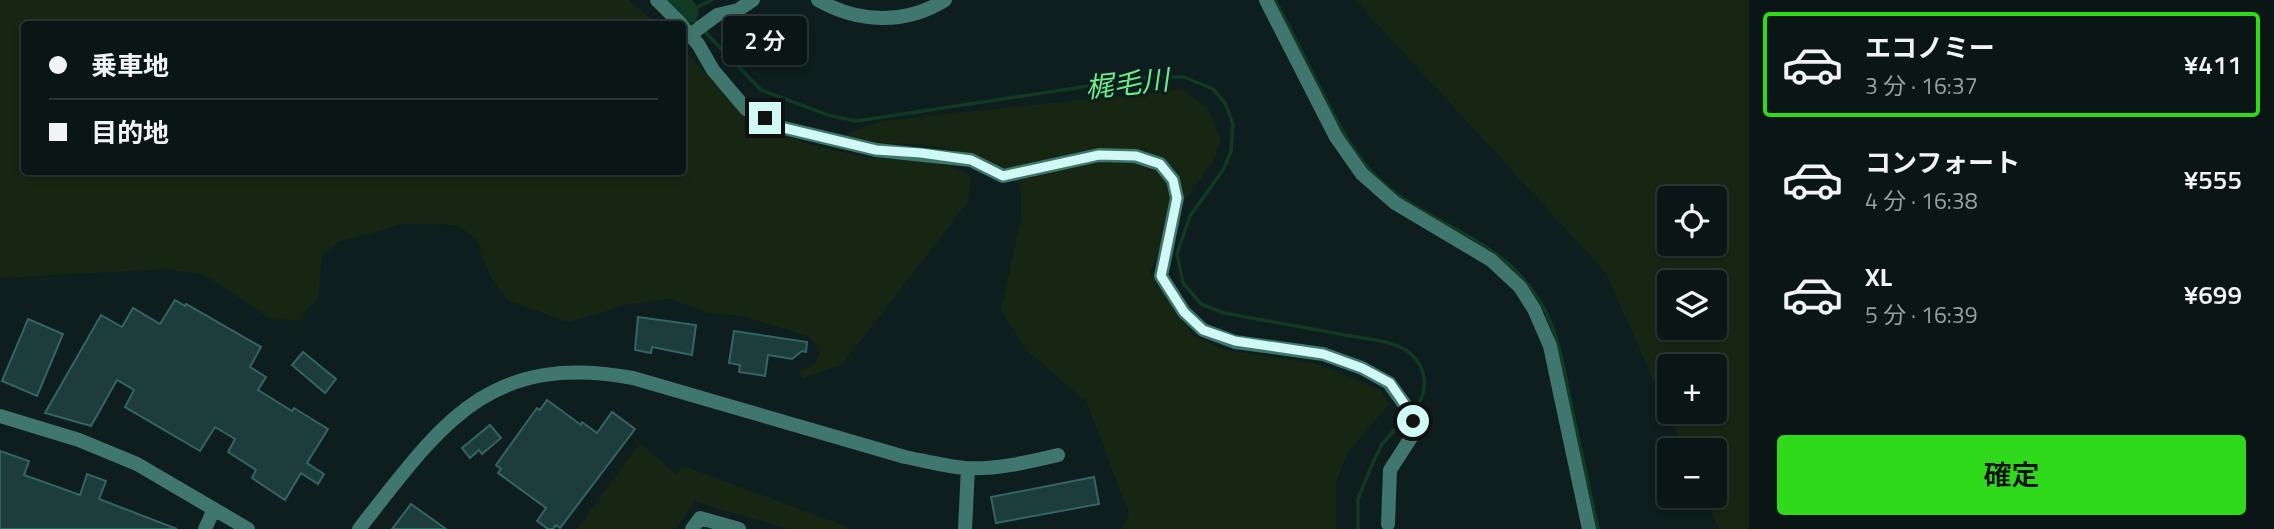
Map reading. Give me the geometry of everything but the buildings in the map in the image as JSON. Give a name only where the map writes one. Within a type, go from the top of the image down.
[{"type":"street","points":[[657,0],[682,21]]},
{"type":"street","points":[[753,0],[740,9],[718,14],[691,28],[713,70],[746,109],[784,128],[876,150],[971,160],[1003,176],[1099,155],[1136,156],[1160,164],[1173,180],[1177,198],[1161,276],[1184,312],[1203,330],[1235,341],[1323,354],[1362,368],[1390,383],[1411,415],[1414,433],[1390,470],[1388,524]]},
{"type":"street","points":[[818,0],[857,16],[885,19],[912,14],[945,0]]},
{"type":"street","points":[[1266,0],[1336,137],[1362,174],[1395,203],[1492,260],[1520,287],[1534,309],[1546,333],[1553,359],[1589,529]]},
{"type":"street","points":[[359,529],[422,451],[455,417],[491,392],[523,379],[561,372],[588,372],[633,379],[905,457],[968,468],[1030,462],[1058,455]]},
{"type":"street","points":[[0,416],[105,450],[137,464],[248,529]]},
{"type":"street","points":[[965,529],[968,468]]},
{"type":"street","points":[[205,529],[214,509]]},
{"type":"street","points":[[692,529],[700,518],[738,529]]},
{"type":"green space","points":[[0,0],[629,0],[654,21],[21,21],[21,175],[686,175],[686,52],[737,107],[780,134],[823,148],[873,158],[919,160],[954,167],[971,176],[968,202],[842,365],[802,378],[798,373],[816,362],[820,352],[810,337],[742,316],[711,314],[670,299],[623,305],[567,322],[508,300],[492,280],[476,239],[457,225],[404,224],[338,242],[322,256],[318,298],[299,321],[269,318],[205,275],[166,269],[0,278]]},
{"type":"green space","points":[[1355,0],[1749,0],[1749,529],[1719,529],[1710,508],[1727,508],[1727,438],[1679,438],[1673,424],[1727,424],[1727,354],[1657,354],[1657,389],[1606,273]]},
{"type":"green space","points":[[1182,89],[1208,108],[1221,140],[1214,160],[1180,207],[1150,272],[1193,335],[1225,350],[1320,364],[1381,390],[1389,405],[1347,454],[1336,483],[1336,529],[1122,529],[1129,514],[1087,403],[1026,350],[1001,310],[1021,219],[1021,186],[979,159],[951,149],[845,140],[846,134],[882,121]]},
{"type":"green space","points":[[640,443],[676,474],[684,466],[853,529],[788,529],[695,502],[676,529],[577,529]]},
{"type":"waterway","name":"梶毛川","points":[[675,0],[687,12]]},
{"type":"waterway","points":[[699,25],[687,12],[712,0]]},
{"type":"waterway","points":[[1275,0],[1340,127],[1372,172],[1402,198],[1507,262],[1525,280],[1541,303],[1560,352],[1598,529]]},
{"type":"waterway","name":"梶毛川","points":[[704,31],[761,90],[828,115],[856,121],[1149,77],[1184,77],[1213,89],[1225,103],[1233,124],[1231,152],[1223,170],[1190,216],[1177,254],[1183,283],[1201,304],[1224,313],[1378,340],[1407,351],[1419,364],[1424,380],[1422,396],[1412,411]]},
{"type":"waterway","name":"梶毛川","points":[[1358,529],[1358,499],[1371,467],[1382,444],[1407,416]]},
{"type":"route","points":[[765,118],[784,128],[831,141],[876,150],[971,160],[1003,176],[1099,155],[1136,156],[1160,164],[1173,180],[1177,198],[1161,276],[1184,312],[1203,330],[1235,341],[1323,354],[1362,368],[1390,383],[1413,421]]}]
